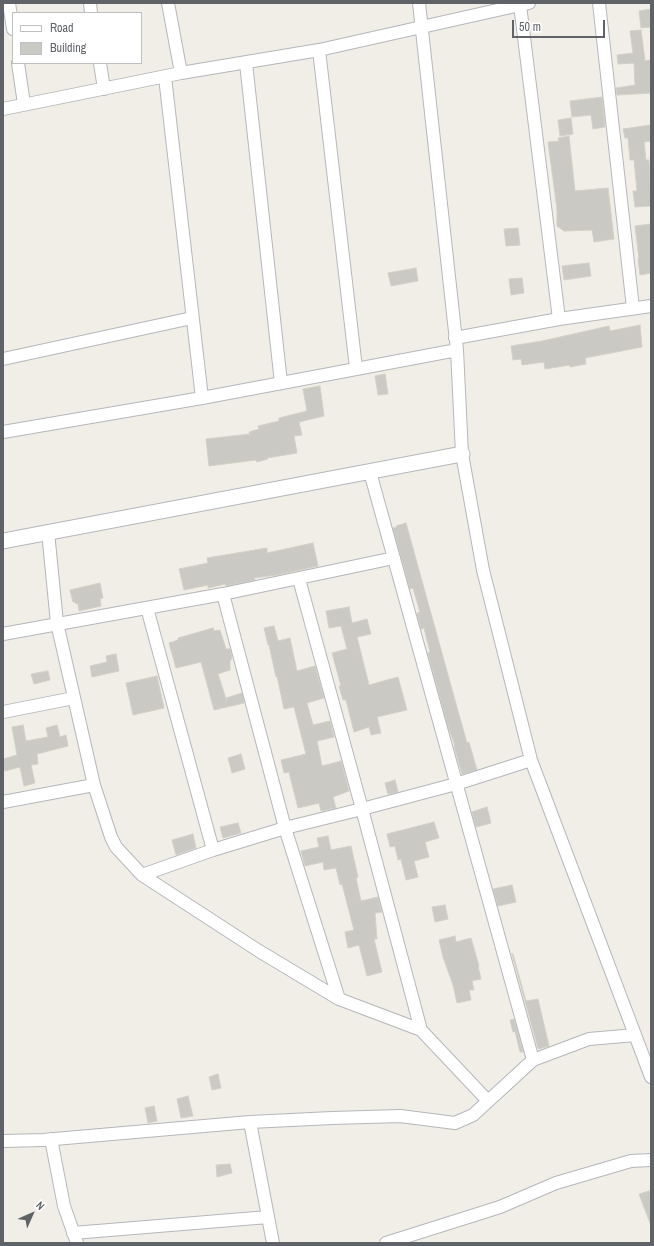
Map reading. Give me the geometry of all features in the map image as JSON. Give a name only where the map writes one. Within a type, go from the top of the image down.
[{"type":"street","points":[[9,3],[12,22]]},
{"type":"street","points":[[168,3],[181,73]]},
{"type":"street","points":[[419,3],[457,350],[462,454],[483,570],[531,760],[651,1077]]},
{"type":"street","points":[[599,3],[633,308]]},
{"type":"street","points":[[3,109],[181,73],[319,50],[524,4],[559,319]]},
{"type":"street","points":[[319,50],[356,368]]},
{"type":"street","points":[[246,63],[281,383]]},
{"type":"street","points":[[18,64],[24,104]]},
{"type":"street","points":[[100,64],[104,89]]},
{"type":"street","points":[[165,77],[202,398]]},
{"type":"street","points":[[455,338],[559,319],[651,306]]},
{"type":"street","points":[[3,359],[192,318]]},
{"type":"street","points":[[3,432],[202,398],[457,350]]},
{"type":"street","points":[[3,541],[462,454]]},
{"type":"street","points":[[370,472],[533,1060]]},
{"type":"street","points":[[48,532],[57,623],[94,785],[110,837],[116,847],[142,875],[259,951],[339,999],[421,1030],[488,1101]]},
{"type":"street","points":[[3,634],[223,594],[394,558]]},
{"type":"street","points":[[299,579],[421,1030]]},
{"type":"street","points":[[223,594],[285,828],[339,999]]},
{"type":"street","points":[[147,608],[213,850]]},
{"type":"street","points":[[3,712],[74,698]]},
{"type":"street","points":[[142,875],[213,850],[285,828],[456,784],[531,760]]},
{"type":"street","points":[[3,802],[94,785]]},
{"type":"street","points":[[3,1141],[50,1139],[250,1122],[400,1116],[455,1123],[473,1115],[533,1060],[589,1039],[635,1035]]},
{"type":"street","points":[[250,1122],[273,1243]]},
{"type":"street","points":[[50,1139],[64,1206],[75,1238],[268,1217]]},
{"type":"street","points":[[386,1243],[500,1207],[556,1183],[631,1161],[651,1160]]},
{"type":"building","points":[[651,9],[651,27],[641,28],[639,11]]},
{"type":"building","points":[[641,30],[645,61],[651,60],[651,93],[617,95],[616,88],[635,85],[634,63],[618,64],[617,55],[633,53],[630,31]]},
{"type":"building","points":[[602,97],[605,127],[593,129],[591,115],[572,117],[570,101]]},
{"type":"building","points":[[571,118],[573,134],[560,136],[558,120]]},
{"type":"building","points":[[651,125],[651,141],[644,142],[646,160],[649,160],[651,206],[635,207],[633,191],[637,191],[634,160],[630,160],[628,138],[625,138],[623,129]]},
{"type":"building","points":[[569,136],[575,191],[608,188],[614,239],[594,242],[592,230],[564,231],[557,226],[557,209],[548,142],[559,141],[558,138]]},
{"type":"building","points":[[651,224],[651,273],[640,275],[635,226]]},
{"type":"building","points":[[518,228],[520,245],[506,246],[504,229]]},
{"type":"building","points":[[589,263],[591,276],[564,280],[562,266]]},
{"type":"building","points":[[416,268],[418,281],[391,286],[388,273]]},
{"type":"building","points":[[522,278],[524,293],[511,295],[509,279]]},
{"type":"building","points":[[640,325],[642,347],[585,358],[586,364],[545,369],[544,362],[522,365],[521,359],[513,360],[511,346],[542,341],[609,326],[610,331]]},
{"type":"building","points":[[385,374],[388,394],[378,395],[375,376]]},
{"type":"building","points":[[320,386],[324,416],[299,422],[302,435],[294,436],[297,453],[267,458],[268,459],[257,462],[256,460],[209,466],[206,439],[250,434],[249,432],[259,429],[258,426],[279,421],[279,418],[307,411],[303,389]]},
{"type":"building","points":[[406,523],[467,743],[469,742],[477,770],[462,774],[428,653],[430,652],[424,628],[421,629],[417,613],[420,612],[413,588],[410,589],[393,528]]},
{"type":"building","points":[[313,543],[318,566],[277,575],[254,578],[255,580],[226,586],[225,584],[208,588],[208,585],[184,590],[179,569],[208,563],[207,558],[267,548],[267,553]]},
{"type":"building","points":[[100,583],[103,598],[100,599],[101,606],[79,611],[78,603],[76,604],[73,602],[70,590]]},
{"type":"building","points":[[349,607],[352,623],[367,619],[371,634],[357,637],[369,685],[398,677],[407,710],[377,717],[381,733],[371,735],[369,727],[354,732],[346,700],[343,700],[339,686],[341,686],[332,653],[347,649],[341,626],[329,628],[326,611]]},
{"type":"building","points":[[274,626],[278,641],[290,638],[297,671],[315,666],[324,698],[307,703],[313,725],[330,721],[334,737],[317,741],[322,766],[341,761],[349,791],[333,797],[336,808],[321,811],[319,803],[298,808],[289,772],[284,773],[281,760],[306,754],[294,707],[284,709],[277,676],[276,677],[268,645],[264,628]]},
{"type":"building","points":[[213,628],[214,631],[220,630],[226,649],[230,649],[232,658],[230,661],[230,670],[218,674],[227,702],[226,698],[242,693],[244,703],[214,710],[201,662],[176,668],[169,643],[178,640],[178,638]]},
{"type":"building","points":[[116,654],[119,671],[92,677],[90,666],[107,662],[106,656]]},
{"type":"building","points":[[48,671],[50,680],[34,684],[31,674]]},
{"type":"building","points":[[157,676],[164,708],[133,715],[126,683]]},
{"type":"building","points":[[23,725],[26,741],[48,737],[46,728],[57,725],[60,737],[66,735],[68,746],[37,754],[38,764],[31,765],[35,783],[24,786],[20,767],[5,771],[3,766],[3,759],[17,755],[12,727]]},
{"type":"building","points":[[241,754],[245,769],[232,773],[228,758]]},
{"type":"building","points":[[395,780],[398,792],[388,794],[385,783]]},
{"type":"building","points":[[487,807],[491,823],[476,827],[472,812]]},
{"type":"building","points":[[434,822],[439,838],[425,842],[429,857],[414,861],[418,877],[406,880],[401,859],[398,860],[395,846],[390,847],[387,834]]},
{"type":"building","points":[[238,823],[241,833],[223,838],[220,827]]},
{"type":"building","points":[[193,834],[196,848],[176,855],[172,840]]},
{"type":"building","points":[[328,836],[331,850],[351,846],[358,877],[356,878],[361,901],[378,897],[382,912],[375,913],[377,939],[374,939],[382,972],[367,976],[359,945],[348,948],[345,932],[354,930],[342,884],[340,885],[336,868],[324,870],[323,862],[305,866],[301,851],[319,847],[317,838]]},
{"type":"building","points":[[512,885],[516,902],[498,906],[493,889]]},
{"type":"building","points":[[445,905],[448,919],[435,922],[432,907]]},
{"type":"building","points":[[455,936],[456,942],[471,938],[481,979],[472,981],[474,990],[469,990],[471,1000],[457,1003],[439,940]]},
{"type":"building","points":[[512,954],[526,1001],[538,999],[549,1046],[538,1048]]},
{"type":"building","points":[[514,1019],[523,1052],[520,1052],[515,1031],[513,1032],[510,1020]]},
{"type":"building","points":[[218,1074],[221,1088],[212,1090],[209,1077]]},
{"type":"building","points":[[188,1096],[193,1116],[181,1118],[177,1099]]},
{"type":"building","points":[[154,1106],[157,1121],[148,1123],[145,1108]]},
{"type":"building","points":[[230,1164],[232,1173],[217,1177],[216,1165]]},
{"type":"building","points":[[649,1191],[651,1197],[651,1223],[639,1194]]}]
